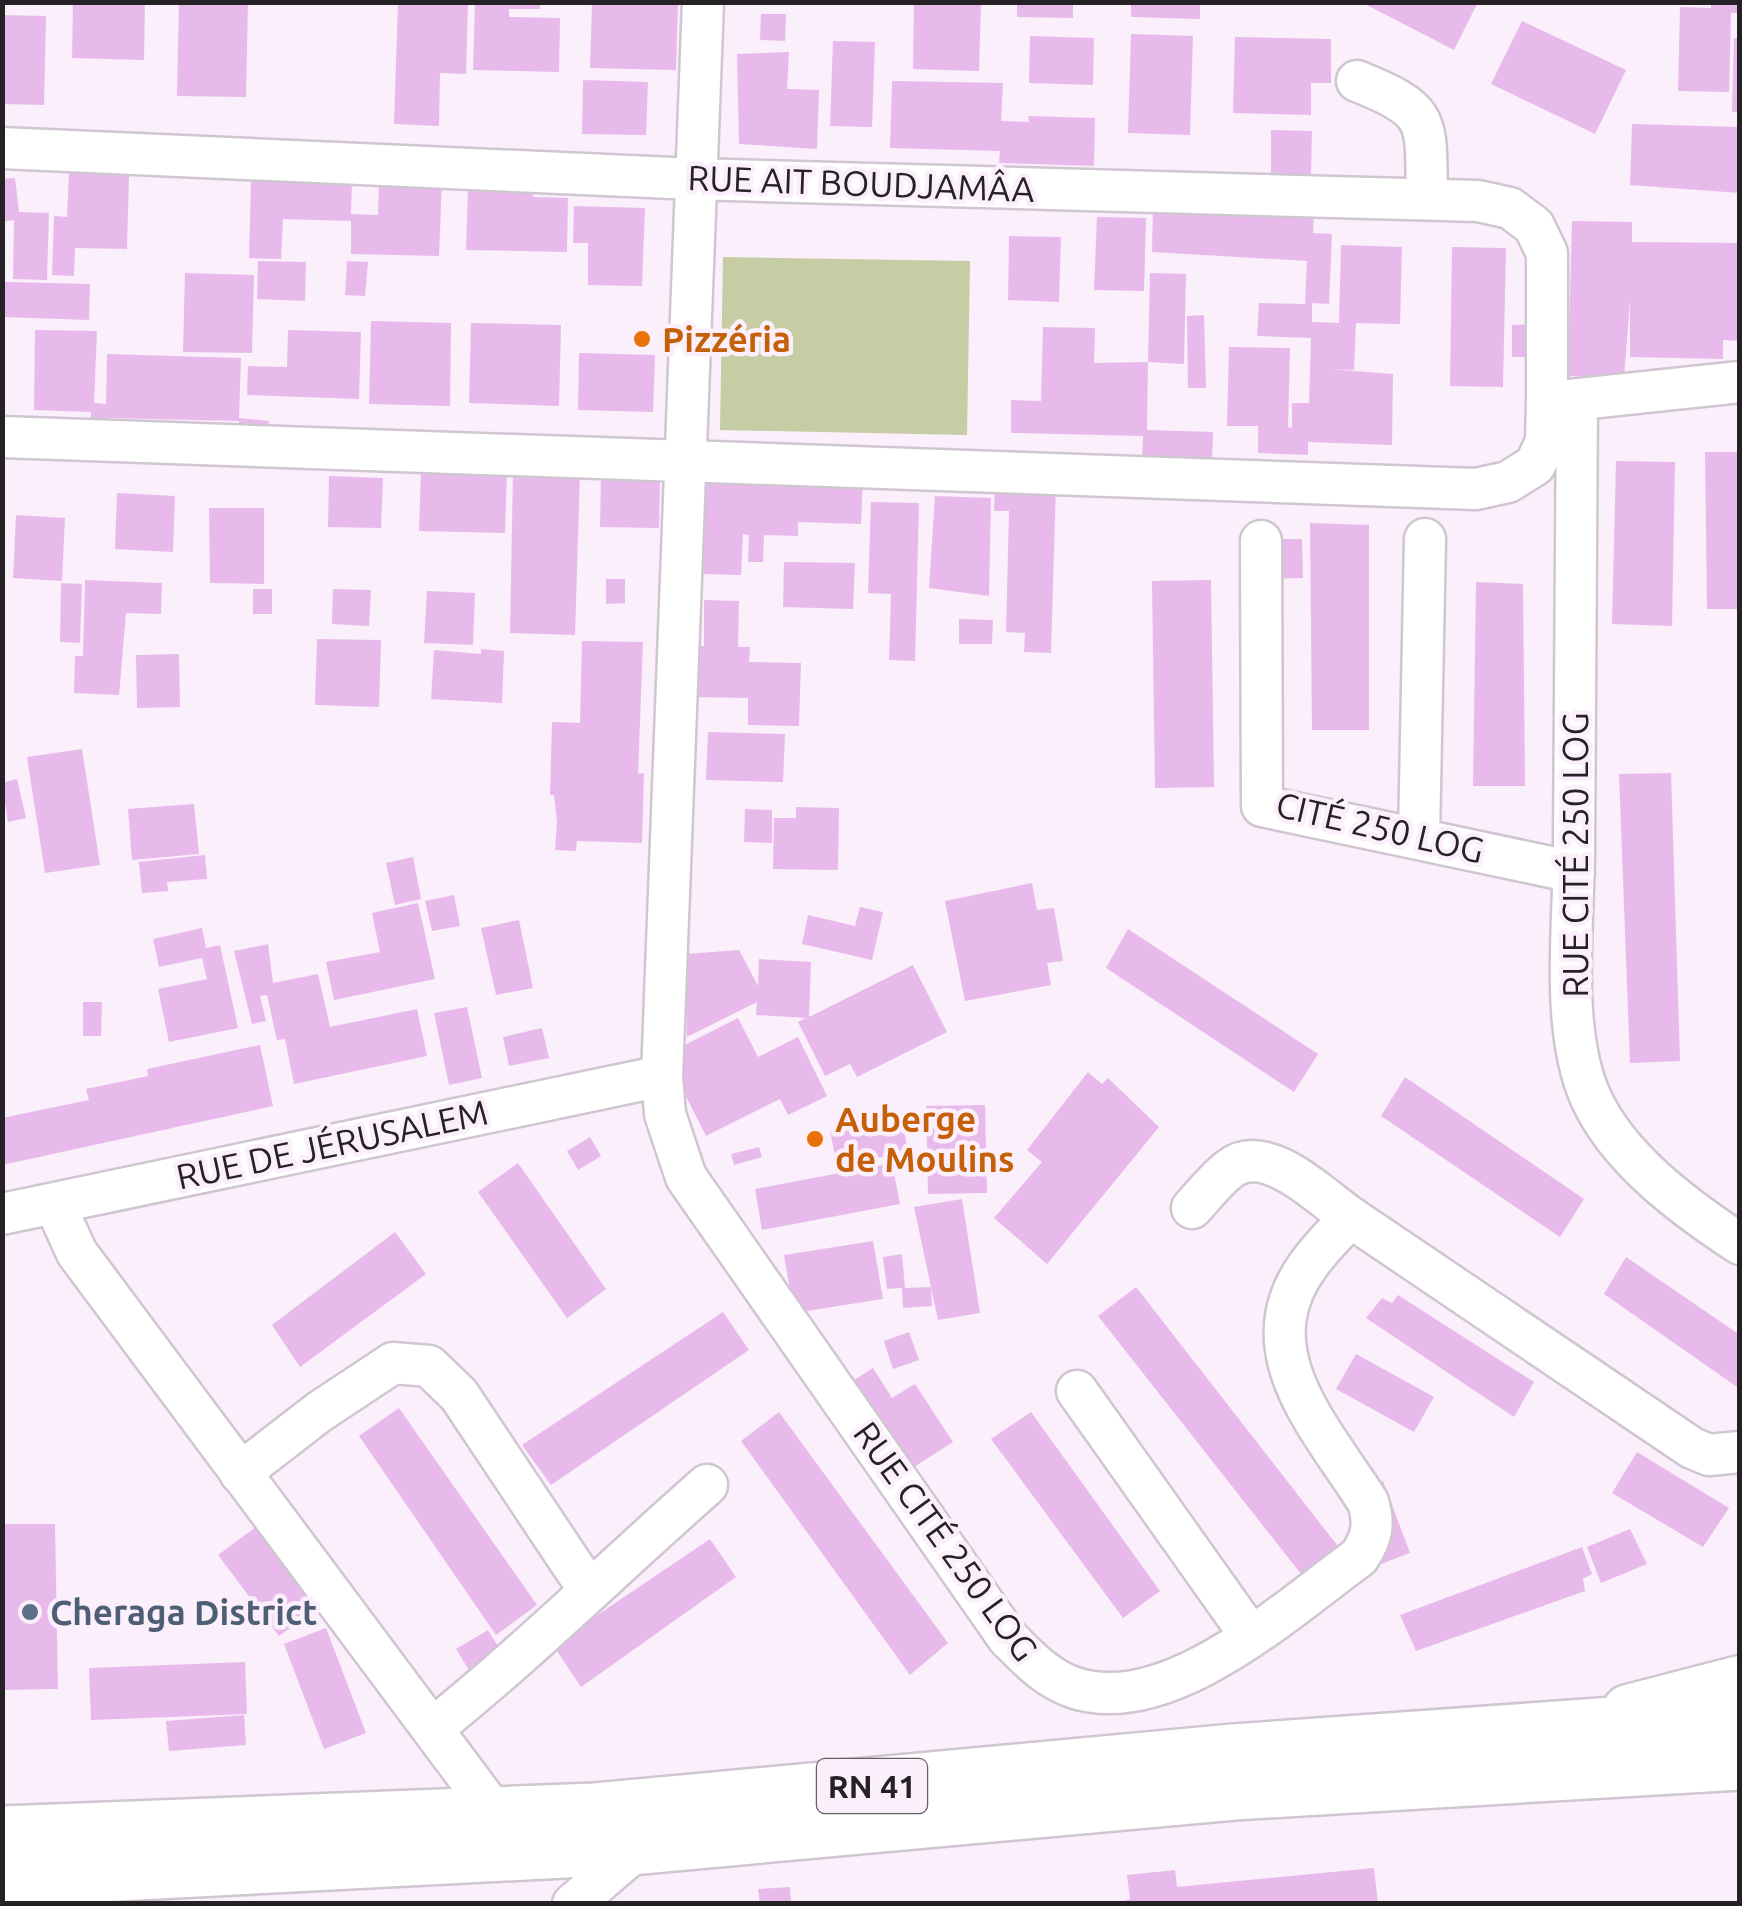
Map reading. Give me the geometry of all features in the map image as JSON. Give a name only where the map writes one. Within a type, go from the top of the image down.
[{"type":"highway","name":"RN 41","points":[[2,1834],[497,1816],[1233,1752],[1740,1716]]},
{"type":"highway","name":"RN 41","points":[[2,1879],[640,1846],[1234,1792],[1740,1762]]},
{"type":"main road","points":[[1572,1730],[1740,1681]]},
{"type":"street","name":"RUE CITÉ 250 LOG","points":[[703,2],[662,1076],[665,1114],[686,1177],[1008,1638],[1041,1670],[1075,1688],[1121,1694],[1165,1686],[1250,1634],[1360,1558],[1370,1540],[1374,1520],[1368,1502],[1287,1370],[1284,1343],[1286,1316],[1307,1266],[1350,1217]]},
{"type":"street","points":[[1357,81],[1404,100],[1420,118],[1426,140],[1427,199]]},
{"type":"street","name":"RUE AIT BOUDJAMÂA","points":[[2,148],[695,179],[1478,201],[1510,208],[1534,226],[1547,253],[1562,401]]},
{"type":"street","points":[[2,437],[1476,488],[1508,482],[1534,465],[1562,401],[1740,382]]},
{"type":"street","name":"RUE CITÉ 250 LOG","points":[[1562,401],[1574,1019],[1579,1067],[1592,1100],[1646,1168],[1695,1214],[1740,1244]]},
{"type":"street","points":[[1419,837],[1425,539]]},
{"type":"street","name":"CITÉ 250 LOG","points":[[1261,541],[1262,806],[1574,872]]},
{"type":"street","name":"RUE DE JÉRUSALEM","points":[[2,1214],[662,1076]]},
{"type":"street","points":[[1192,1208],[1229,1169],[1254,1160],[1277,1168],[1692,1448],[1708,1455],[1740,1452]]},
{"type":"street","points":[[55,1205],[76,1254],[497,1816]]},
{"type":"street","points":[[240,1473],[319,1412],[393,1363],[429,1366],[459,1395],[589,1590]]},
{"type":"street","points":[[1076,1391],[1250,1634]]},
{"type":"street","points":[[432,1728],[520,1659],[589,1590],[707,1484]]},
{"type":"street","points":[[581,1901],[640,1846]]},
{"type":"green space","points":[[723,257],[970,261],[967,435],[720,430]]},
{"type":"building","points":[[73,2],[145,2],[144,60],[72,58]]},
{"type":"building","points":[[179,2],[248,2],[246,97],[177,96]]},
{"type":"building","points":[[398,2],[468,2],[466,74],[440,73],[439,126],[394,124]]},
{"type":"building","points":[[475,2],[540,2],[540,9],[509,9],[509,17],[560,18],[559,72],[473,70]]},
{"type":"building","points":[[592,2],[678,2],[676,70],[590,68]]},
{"type":"building","points":[[914,2],[981,2],[979,71],[913,69]]},
{"type":"building","points":[[1017,2],[1073,2],[1073,18],[1017,17]]},
{"type":"building","points":[[1131,2],[1200,2],[1200,19],[1131,17]]},
{"type":"building","points":[[1361,2],[1478,2],[1454,50]]},
{"type":"building","points":[[1711,2],[1740,2],[1740,13],[1731,13],[1729,92],[1678,91],[1680,7],[1711,8]]},
{"type":"building","points":[[761,14],[786,14],[785,41],[760,40]]},
{"type":"building","points":[[2,15],[46,16],[44,105],[2,104]]},
{"type":"building","points":[[1522,21],[1626,70],[1595,134],[1491,84]]},
{"type":"building","points":[[1131,34],[1193,36],[1190,135],[1128,133]]},
{"type":"building","points":[[1030,36],[1094,38],[1093,85],[1029,83]]},
{"type":"building","points":[[1235,37],[1331,39],[1331,83],[1311,83],[1311,115],[1233,113]]},
{"type":"building","points":[[1734,38],[1740,38],[1740,112],[1732,112]]},
{"type":"building","points":[[833,41],[875,42],[872,127],[830,126]]},
{"type":"building","points":[[789,52],[787,89],[819,90],[817,149],[739,144],[737,54]]},
{"type":"building","points":[[583,80],[648,82],[646,135],[582,134]]},
{"type":"building","points":[[892,81],[1003,83],[1001,121],[1029,122],[1028,116],[1095,118],[1094,166],[999,163],[1000,151],[890,148]]},
{"type":"building","points":[[1632,124],[1740,127],[1740,193],[1630,185]]},
{"type":"building","points":[[1271,130],[1312,131],[1311,175],[1271,174]]},
{"type":"building","points":[[69,173],[129,175],[127,249],[75,248],[74,276],[52,275],[54,216],[67,217]]},
{"type":"building","points":[[15,178],[19,212],[49,213],[47,280],[13,279],[14,220],[2,222],[2,179]]},
{"type":"building","points":[[379,179],[442,180],[439,256],[351,254],[351,221],[283,219],[281,259],[249,258],[251,180],[352,182],[351,214],[378,215]]},
{"type":"building","points":[[468,188],[533,189],[533,197],[568,198],[567,252],[466,250]]},
{"type":"building","points":[[574,206],[645,208],[642,286],[588,285],[588,243],[573,243]]},
{"type":"building","points":[[1153,206],[1314,211],[1313,233],[1332,234],[1329,304],[1312,303],[1312,322],[1339,323],[1341,245],[1402,247],[1400,324],[1356,323],[1354,370],[1328,369],[1393,374],[1392,445],[1308,442],[1308,455],[1258,453],[1258,426],[1227,426],[1229,347],[1290,348],[1288,427],[1292,428],[1292,403],[1309,403],[1311,338],[1257,336],[1259,303],[1305,304],[1307,261],[1152,252]]},
{"type":"building","points":[[1097,217],[1146,218],[1144,291],[1094,290]]},
{"type":"building","points":[[1572,221],[1632,222],[1632,242],[1740,243],[1740,341],[1723,340],[1723,359],[1630,357],[1630,301],[1624,378],[1568,376]]},
{"type":"building","points":[[1009,236],[1061,237],[1059,302],[1008,300]]},
{"type":"building","points":[[1452,247],[1506,248],[1503,387],[1450,386]]},
{"type":"building","points":[[258,261],[306,262],[305,301],[257,299]]},
{"type":"building","points":[[347,261],[368,262],[365,296],[345,295]]},
{"type":"building","points":[[185,273],[254,275],[252,353],[183,352]]},
{"type":"building","points":[[1150,273],[1186,274],[1184,364],[1148,362]]},
{"type":"building","points":[[5,282],[90,284],[89,320],[4,317]]},
{"type":"building","points":[[1204,315],[1206,388],[1188,388],[1187,316]]},
{"type":"building","points":[[371,321],[451,323],[450,406],[369,404]]},
{"type":"building","points":[[471,323],[561,325],[559,406],[469,403]]},
{"type":"building","points":[[1541,324],[1541,357],[1512,357],[1512,325]]},
{"type":"building","points":[[1043,327],[1095,328],[1094,363],[1148,362],[1147,430],[1213,432],[1212,462],[1142,460],[1143,436],[1011,433],[1011,400],[1041,401]]},
{"type":"building","points":[[35,330],[97,331],[94,403],[106,404],[107,354],[241,358],[239,418],[269,421],[267,454],[237,452],[239,421],[108,418],[106,440],[90,439],[91,412],[34,410]]},
{"type":"building","points":[[288,330],[361,332],[359,399],[247,395],[248,366],[287,367]]},
{"type":"building","points":[[579,353],[655,355],[653,412],[578,410]]},
{"type":"building","points":[[1705,452],[1740,452],[1740,609],[1707,609]]},
{"type":"building","points":[[1616,461],[1675,462],[1672,626],[1612,624]]},
{"type":"building","points":[[421,466],[507,468],[505,533],[419,531]]},
{"type":"building","points":[[513,471],[580,472],[575,635],[510,633]]},
{"type":"building","points":[[705,473],[863,477],[861,524],[798,522],[798,536],[764,535],[763,562],[748,562],[749,535],[743,534],[741,575],[703,574]]},
{"type":"building","points":[[329,476],[383,478],[381,528],[328,527]]},
{"type":"building","points":[[601,476],[660,477],[659,528],[600,527]]},
{"type":"building","points":[[995,483],[1056,484],[1051,653],[1024,652],[1025,633],[1006,632],[1009,511],[994,511]]},
{"type":"building","points":[[117,493],[175,496],[173,552],[115,549]]},
{"type":"building","points":[[935,496],[991,498],[989,596],[929,588]]},
{"type":"building","points":[[871,502],[919,503],[915,661],[889,660],[891,594],[868,593]]},
{"type":"building","points":[[209,508],[264,508],[264,584],[210,583]]},
{"type":"building","points":[[16,515],[65,518],[62,581],[13,578]]},
{"type":"building","points":[[1310,523],[1369,525],[1369,730],[1312,730]]},
{"type":"building","points":[[1251,539],[1302,539],[1303,578],[1252,579]]},
{"type":"building","points":[[784,562],[855,563],[853,609],[783,607]]},
{"type":"building","points":[[606,579],[625,579],[625,603],[606,604]]},
{"type":"building","points":[[85,580],[162,583],[161,614],[126,613],[119,695],[74,693],[75,656],[83,656]]},
{"type":"building","points":[[1211,580],[1214,787],[1155,788],[1152,581]]},
{"type":"building","points":[[1476,582],[1523,584],[1525,786],[1473,786]]},
{"type":"building","points":[[61,583],[82,584],[80,643],[60,642]]},
{"type":"building","points":[[253,589],[272,589],[272,614],[253,614]]},
{"type":"building","points":[[333,589],[371,590],[369,626],[332,624]]},
{"type":"building","points":[[427,591],[475,593],[473,645],[424,643]]},
{"type":"building","points":[[704,600],[739,601],[738,647],[750,647],[749,662],[801,663],[799,726],[748,725],[748,698],[692,697],[694,646],[704,646]]},
{"type":"building","points":[[959,619],[993,620],[992,644],[959,644]]},
{"type":"building","points":[[317,639],[381,640],[379,707],[315,705]]},
{"type":"building","points":[[582,641],[643,642],[638,774],[644,773],[642,843],[577,841],[576,851],[555,850],[557,822],[554,795],[550,795],[552,722],[580,723]]},
{"type":"building","points":[[481,649],[504,651],[502,703],[431,699],[434,650],[481,654]]},
{"type":"building","points":[[179,654],[180,707],[137,708],[136,655]]},
{"type":"building","points":[[708,732],[785,734],[783,782],[706,780]]},
{"type":"building","points":[[82,749],[100,865],[45,873],[27,757]]},
{"type":"building","points":[[1671,773],[1680,1061],[1630,1063],[1619,774]]},
{"type":"building","points":[[17,779],[26,818],[8,822],[2,783]]},
{"type":"building","points":[[194,804],[199,854],[132,860],[128,809]]},
{"type":"building","points":[[796,807],[839,808],[838,870],[773,869],[774,818],[796,818]]},
{"type":"building","points":[[745,809],[772,810],[772,843],[744,842]]},
{"type":"building","points":[[205,855],[207,879],[167,882],[168,891],[142,893],[139,862]]},
{"type":"building","points":[[413,857],[421,899],[395,905],[386,863]]},
{"type":"building","points":[[1032,883],[1037,910],[1054,908],[1063,961],[1047,963],[1051,985],[965,1001],[945,901]]},
{"type":"building","points":[[454,895],[460,926],[432,931],[425,901]]},
{"type":"building","points":[[418,903],[435,979],[334,1000],[326,962],[380,952],[372,913]]},
{"type":"building","points":[[860,907],[883,912],[872,960],[802,944],[808,915],[855,926]]},
{"type":"building","points":[[519,920],[533,988],[496,995],[481,928]]},
{"type":"building","points":[[202,928],[206,948],[220,945],[238,1028],[169,1042],[158,989],[207,979],[202,958],[159,967],[153,939]]},
{"type":"building","points":[[1128,929],[1318,1054],[1294,1092],[1106,968]]},
{"type":"building","points":[[268,944],[273,983],[318,974],[330,1027],[417,1009],[427,1056],[294,1084],[285,1039],[277,1040],[267,995],[260,996],[266,1021],[252,1024],[234,951]]},
{"type":"building","points":[[739,950],[758,986],[759,959],[811,962],[809,1017],[913,965],[947,1032],[857,1077],[850,1064],[825,1076],[798,1022],[806,1018],[756,1015],[757,1002],[687,1037],[686,954]]},
{"type":"building","points":[[83,1002],[102,1002],[101,1036],[83,1036]]},
{"type":"building","points":[[467,1007],[482,1078],[449,1085],[434,1013]]},
{"type":"building","points":[[738,1018],[758,1057],[798,1037],[827,1096],[788,1115],[780,1099],[706,1136],[665,1055]]},
{"type":"building","points":[[542,1028],[549,1058],[509,1066],[503,1037]]},
{"type":"building","points":[[260,1045],[273,1106],[2,1165],[2,1118],[89,1100],[86,1089],[148,1076],[147,1069]]},
{"type":"building","points":[[1088,1072],[1102,1084],[1108,1078],[1159,1127],[1047,1264],[994,1218],[1042,1162],[1027,1150]]},
{"type":"building","points":[[1405,1077],[1584,1199],[1560,1237],[1381,1116]]},
{"type":"building","points":[[985,1105],[987,1193],[928,1194],[926,1106]]},
{"type":"building","points":[[902,1118],[908,1152],[837,1166],[830,1131]]},
{"type":"building","points":[[590,1137],[601,1156],[578,1170],[567,1151]]},
{"type":"building","points":[[759,1147],[762,1157],[734,1165],[731,1154]]},
{"type":"building","points":[[518,1163],[606,1289],[567,1318],[478,1192]]},
{"type":"building","points":[[892,1163],[900,1204],[762,1230],[755,1189]]},
{"type":"building","points":[[962,1199],[980,1313],[938,1320],[914,1207]]},
{"type":"building","points":[[395,1232],[426,1274],[300,1367],[272,1325]]},
{"type":"building","points":[[873,1241],[883,1299],[794,1313],[784,1255]]},
{"type":"building","points":[[902,1254],[905,1288],[931,1287],[932,1306],[903,1308],[902,1288],[887,1289],[883,1257]]},
{"type":"building","points":[[1626,1257],[1740,1335],[1740,1389],[1604,1294]]},
{"type":"building","points":[[1136,1287],[1337,1545],[1301,1574],[1098,1316]]},
{"type":"building","points":[[1398,1295],[1534,1382],[1514,1417],[1366,1318],[1382,1298],[1392,1303]]},
{"type":"building","points":[[723,1312],[749,1350],[551,1485],[522,1445]]},
{"type":"building","points":[[909,1332],[919,1360],[893,1369],[884,1341]]},
{"type":"building","points":[[1356,1354],[1434,1397],[1414,1432],[1336,1389]]},
{"type":"building","points":[[873,1368],[892,1398],[915,1384],[953,1442],[889,1483],[832,1394]]},
{"type":"building","points":[[399,1408],[537,1605],[496,1635],[359,1436]]},
{"type":"building","points":[[779,1412],[948,1643],[910,1675],[741,1441]]},
{"type":"building","points":[[1031,1412],[1160,1591],[1123,1618],[991,1439]]},
{"type":"building","points":[[1637,1452],[1729,1508],[1703,1547],[1612,1493]]},
{"type":"building","points":[[1383,1481],[1410,1553],[1381,1564],[1354,1491]]},
{"type":"building","name":"Cheraga District","points":[[2,1524],[55,1524],[58,1689],[2,1690]]},
{"type":"building","points":[[260,1524],[321,1606],[279,1636],[218,1555]]},
{"type":"building","points":[[1630,1529],[1647,1564],[1601,1583],[1587,1547]]},
{"type":"building","points":[[710,1539],[736,1577],[581,1687],[553,1645]]},
{"type":"building","points":[[1582,1547],[1592,1574],[1583,1579],[1585,1591],[1416,1651],[1400,1615]]},
{"type":"building","points":[[326,1628],[366,1733],[324,1749],[284,1644]]},
{"type":"building","points":[[488,1630],[512,1669],[480,1688],[456,1649]]},
{"type":"building","points":[[245,1662],[247,1714],[91,1720],[89,1668]]},
{"type":"building","points":[[244,1715],[246,1745],[169,1751],[166,1721]]},
{"type":"building","points":[[1374,1868],[1378,1904],[1115,1904],[1130,1899],[1127,1875],[1175,1870],[1177,1887]]},
{"type":"building","points":[[790,1887],[791,1904],[760,1904],[758,1889]]},
{"type":"place","name":"Pizzéria","points":[[642,339]]},
{"type":"place","name":"Auberge de Moulins","points":[[815,1139]]},
{"type":"place","name":"Cheraga District","points":[[30,1612]]}]
